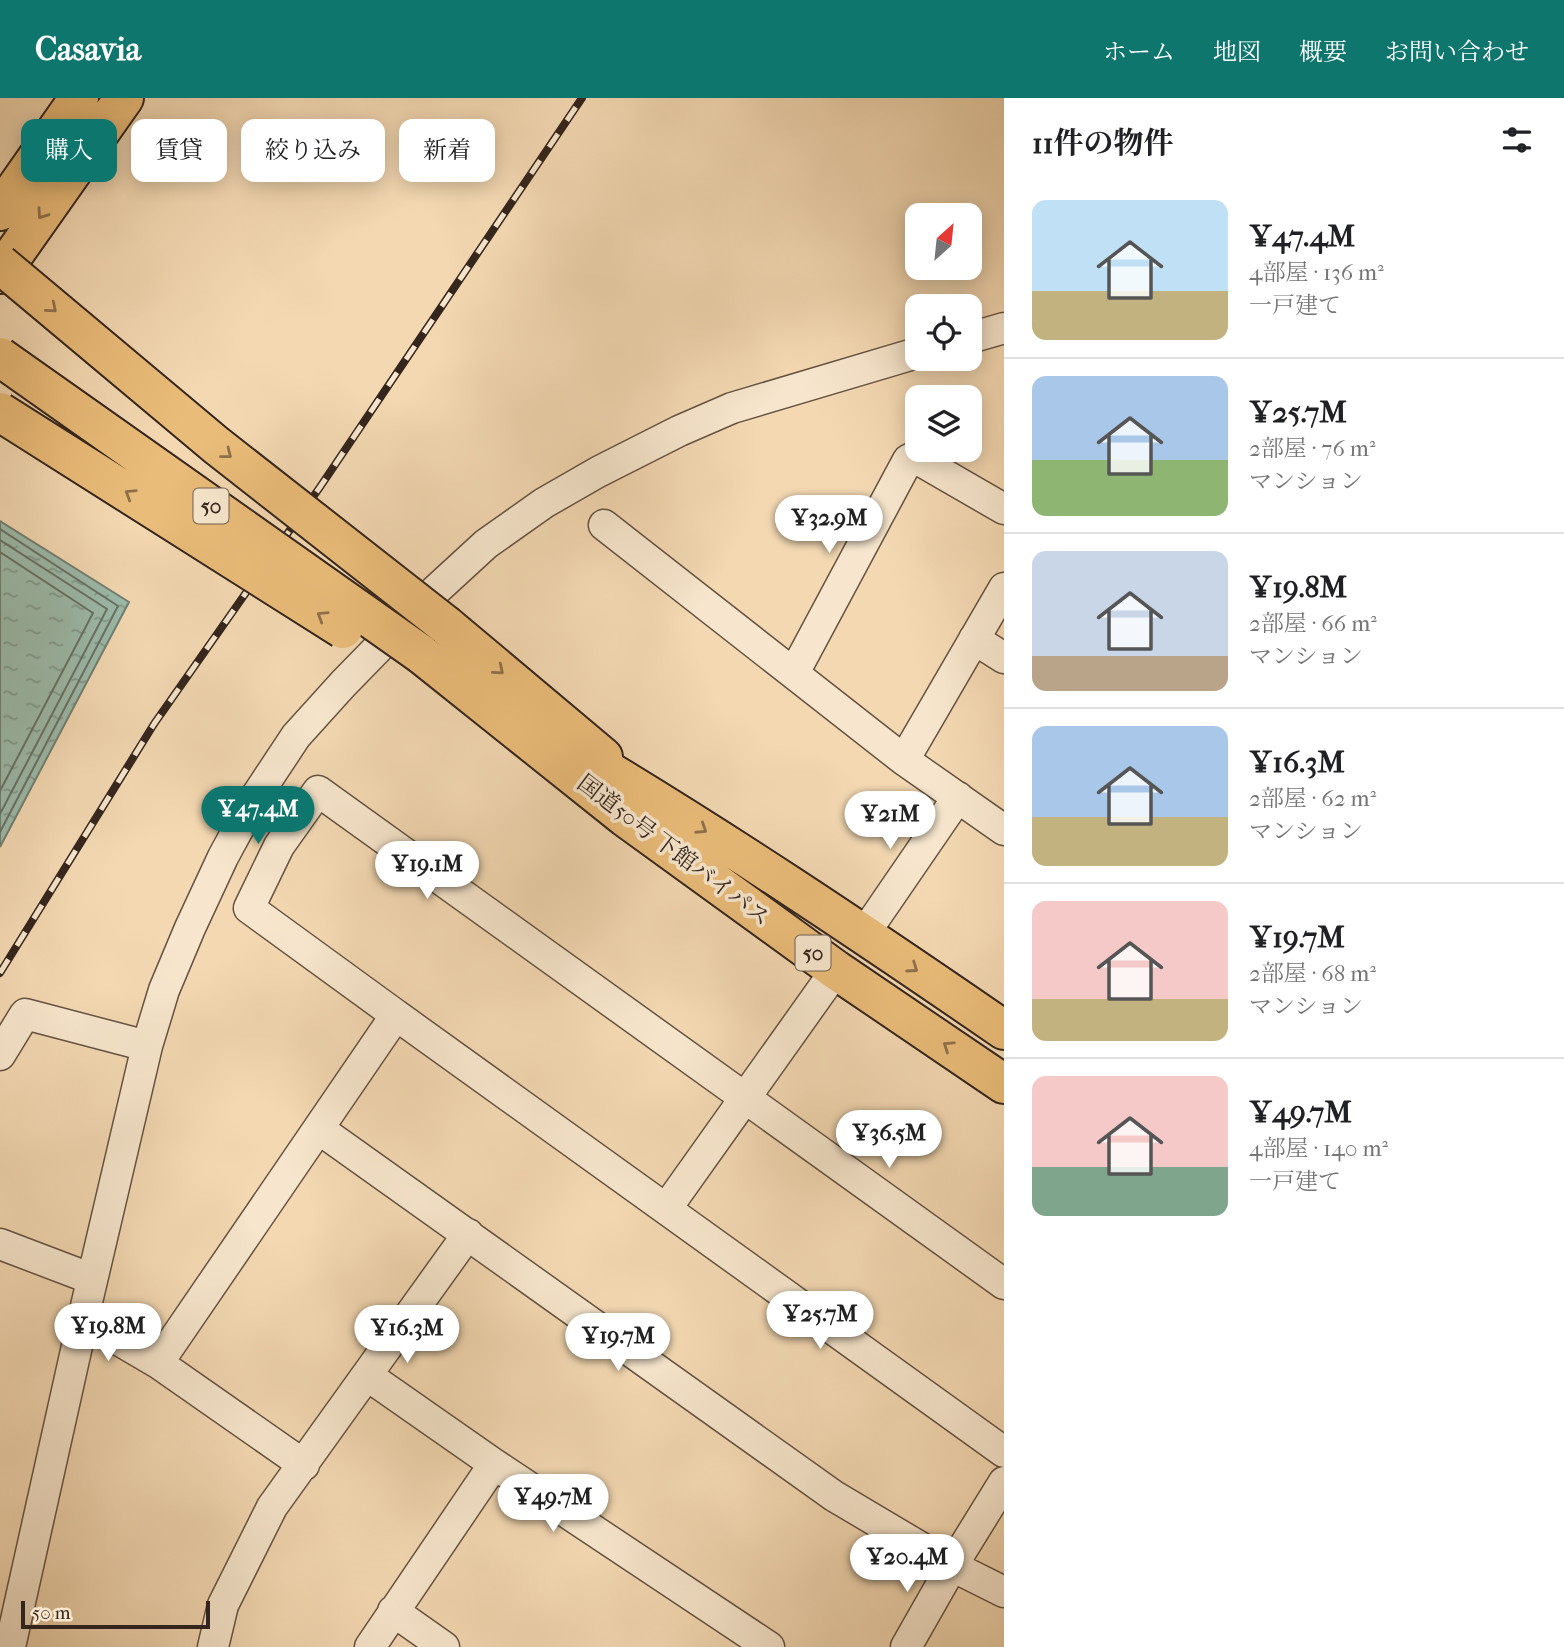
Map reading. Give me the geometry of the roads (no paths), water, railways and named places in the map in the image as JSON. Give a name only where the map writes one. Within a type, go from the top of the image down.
[{"type":"highway","points":[[0,211],[79,98]]},
{"type":"highway","points":[[0,274],[124,98]]},
{"type":"highway","points":[[0,264],[216,445],[447,626],[635,805]]},
{"type":"highway","name":"国道50号 下館バイパス","points":[[0,357],[411,660],[454,679],[635,805],[836,970],[1004,1084]]},
{"type":"highway","points":[[0,412],[411,660],[635,805]]},
{"type":"highway","name":"国道50号 下館バイパス","points":[[635,805],[864,934],[1004,1030]]},
{"type":"street","points":[[982,334],[1004,328]]},
{"type":"street","points":[[10,1647],[9,1601],[83,1319],[147,1045],[164,990],[223,857],[262,788],[296,736],[424,601],[486,544],[555,496],[679,430],[732,408],[905,357]]},
{"type":"street","points":[[794,673],[908,460],[914,457],[1004,509]]},
{"type":"street","points":[[604,525],[904,760],[1004,830]]},
{"type":"street","points":[[904,760],[1004,588]]},
{"type":"street","points":[[974,639],[1004,658]]},
{"type":"street","points":[[1004,1284],[318,791],[279,846],[249,908],[1004,1452]]},
{"type":"street","points":[[864,934],[958,797]]},
{"type":"street","points":[[666,1209],[836,970]]},
{"type":"street","points":[[0,1055],[25,1014],[147,1045]]},
{"type":"street","points":[[158,1363],[396,1015]]},
{"type":"street","points":[[319,1129],[834,1496],[952,1566],[1004,1592]]},
{"type":"street","points":[[212,1647],[223,1605],[272,1507],[468,1234]]},
{"type":"street","points":[[0,1244],[92,1279]]},
{"type":"street","points":[[83,1319],[158,1363],[304,1465]]},
{"type":"street","points":[[368,1376],[494,1464],[769,1647]]},
{"type":"street","points":[[370,1647],[494,1464]]},
{"type":"street","points":[[906,1647],[1004,1482]]},
{"type":"street","points":[[393,1611],[444,1647]]},
{"type":"water","points":[[0,521],[129,602],[0,847]]},
{"type":"railway","points":[[0,973],[154,724],[320,487],[582,98]]}]
